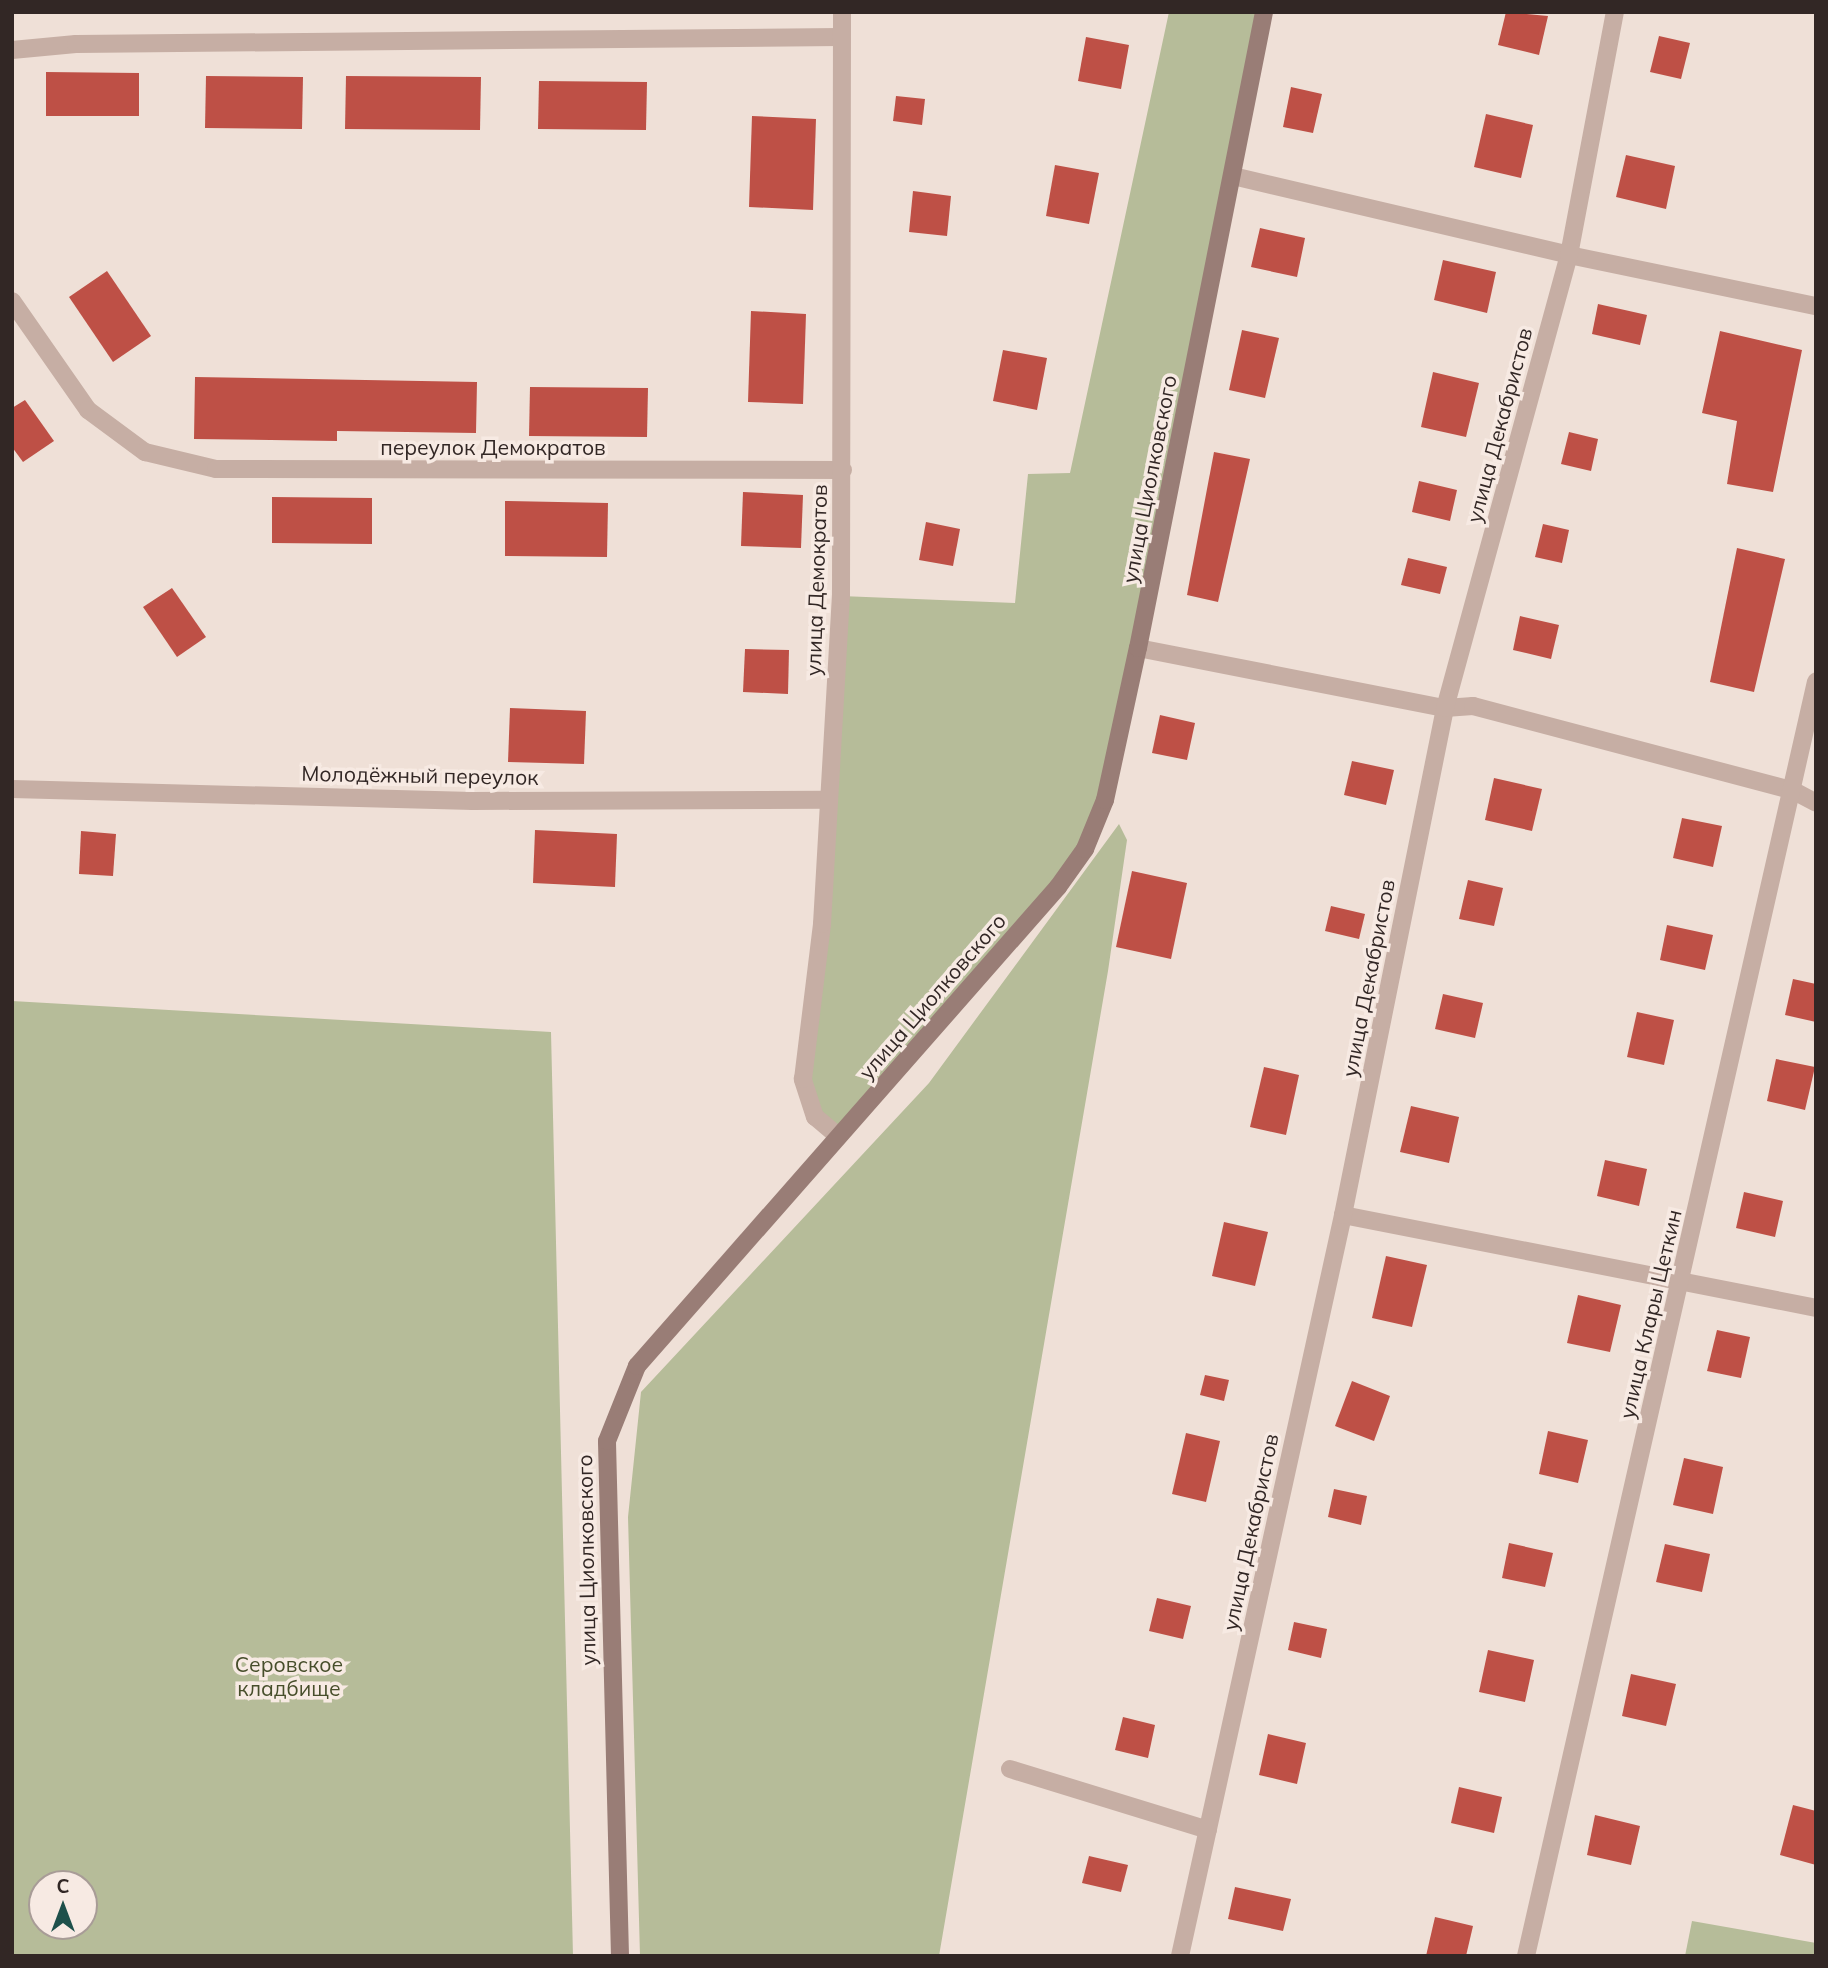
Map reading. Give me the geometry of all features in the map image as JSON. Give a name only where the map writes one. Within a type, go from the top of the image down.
[{"type":"main road","name":"улица Циолковского","points":[[620,1956],[607,1441],[637,1366],[1058,887],[1085,849],[1105,800],[1138,648],[1264,12]]},
{"type":"street","name":"улица Демократов","points":[[838,1136],[815,1117],[803,1079],[822,924],[826,800],[841,596],[842,12]]},
{"type":"street","name":"улица Декабристов","points":[[1180,1956],[1343,1215],[1446,708],[1569,256],[1615,12]]},
{"type":"street","points":[[12,50],[76,44],[840,37]]},
{"type":"street","points":[[1233,176],[1569,256],[1816,306]]},
{"type":"street","name":"переулок Демократов","points":[[12,301],[88,410],[145,452],[216,469],[843,470]]},
{"type":"street","points":[[1138,648],[1446,708],[1474,706],[1792,790],[1816,803]]},
{"type":"street","name":"улица Клары Цеткин","points":[[1526,1956],[1816,682]]},
{"type":"street","name":"Молодёжный переулок","points":[[12,789],[473,801],[826,800]]},
{"type":"street","points":[[1343,1215],[1816,1308]]},
{"type":"street","points":[[1010,1769],[1208,1830]]},
{"type":"green space","points":[[1169,12],[1264,12],[1138,648],[1085,849],[838,1136],[815,1117],[803,1079],[841,596],[1015,603],[1028,474],[1070,473]]},
{"type":"green space","points":[[1119,824],[1127,840],[1108,971],[939,1956],[640,1956],[628,1517],[641,1392],[929,1083]]},
{"type":"green space","name":"Серовское кладбище","points":[[12,1001],[551,1032],[573,1956],[12,1956]]},
{"type":"green space","points":[[1692,1921],[1816,1943],[1816,1956],[1685,1956]]},
{"type":"building","points":[[1506,12],[1548,16],[1539,55],[1498,45]]},
{"type":"building","points":[[1659,36],[1690,43],[1681,79],[1650,72]]},
{"type":"building","points":[[1086,37],[1129,45],[1121,89],[1078,81]]},
{"type":"building","points":[[46,72],[139,73],[139,116],[46,116]]},
{"type":"building","points":[[206,76],[303,77],[302,129],[205,128]]},
{"type":"building","points":[[346,76],[481,77],[480,130],[345,129]]},
{"type":"building","points":[[539,81],[647,82],[646,130],[538,129]]},
{"type":"building","points":[[1291,87],[1322,94],[1313,133],[1283,127]]},
{"type":"building","points":[[896,96],[925,99],[922,125],[893,121]]},
{"type":"building","points":[[1486,114],[1533,125],[1521,178],[1474,167]]},
{"type":"building","points":[[752,116],[816,119],[813,210],[749,207]]},
{"type":"building","points":[[1626,155],[1675,166],[1666,209],[1616,197]]},
{"type":"building","points":[[1055,165],[1099,173],[1089,224],[1046,216]]},
{"type":"building","points":[[913,191],[951,196],[947,236],[909,232]]},
{"type":"building","points":[[1260,228],[1305,238],[1297,277],[1251,267]]},
{"type":"building","points":[[1443,260],[1496,272],[1487,313],[1434,300]]},
{"type":"building","points":[[107,271],[151,336],[113,362],[69,297]]},
{"type":"building","points":[[1598,304],[1647,315],[1640,345],[1592,334]]},
{"type":"building","points":[[751,311],[806,314],[803,404],[748,402]]},
{"type":"building","points":[[1242,330],[1279,338],[1265,398],[1229,390]]},
{"type":"building","points":[[1720,331],[1802,350],[1773,492],[1727,484],[1737,421],[1702,413]]},
{"type":"building","points":[[1003,350],[1047,358],[1037,410],[993,401]]},
{"type":"building","points":[[1433,372],[1479,383],[1466,437],[1421,427]]},
{"type":"building","points":[[195,377],[477,382],[476,433],[337,431],[337,441],[194,439]]},
{"type":"building","points":[[530,387],[648,388],[647,437],[529,436]]},
{"type":"building","points":[[25,400],[54,441],[23,462],[12,447],[12,408]]},
{"type":"building","points":[[1569,432],[1598,439],[1591,471],[1561,464]]},
{"type":"building","points":[[1214,452],[1250,459],[1218,602],[1187,595]]},
{"type":"building","points":[[1419,481],[1457,490],[1450,521],[1412,512]]},
{"type":"building","points":[[743,492],[803,495],[801,548],[741,546]]},
{"type":"building","points":[[272,497],[372,498],[372,544],[272,543]]},
{"type":"building","points":[[505,501],[608,503],[607,557],[505,556]]},
{"type":"building","points":[[926,522],[960,529],[953,566],[919,560]]},
{"type":"building","points":[[1543,524],[1569,530],[1562,563],[1535,557]]},
{"type":"building","points":[[1737,548],[1785,559],[1754,692],[1710,682]]},
{"type":"building","points":[[1408,558],[1447,567],[1440,594],[1401,585]]},
{"type":"building","points":[[172,588],[206,637],[177,657],[143,607]]},
{"type":"building","points":[[1520,616],[1559,625],[1551,659],[1513,650]]},
{"type":"building","points":[[745,649],[789,650],[788,694],[743,692]]},
{"type":"building","points":[[510,708],[586,711],[584,764],[508,762]]},
{"type":"building","points":[[1160,715],[1195,723],[1187,760],[1152,753]]},
{"type":"building","points":[[1352,761],[1394,770],[1386,805],[1344,795]]},
{"type":"building","points":[[1494,778],[1542,789],[1532,831],[1485,820]]},
{"type":"building","points":[[1682,818],[1722,826],[1713,867],[1673,858]]},
{"type":"building","points":[[535,830],[617,834],[615,887],[533,883]]},
{"type":"building","points":[[81,831],[116,834],[113,876],[79,874]]},
{"type":"building","points":[[1132,871],[1187,883],[1171,959],[1116,947]]},
{"type":"building","points":[[1468,880],[1503,888],[1494,926],[1459,919]]},
{"type":"building","points":[[1331,906],[1365,914],[1359,939],[1325,931]]},
{"type":"building","points":[[1667,925],[1713,935],[1705,970],[1660,960]]},
{"type":"building","points":[[1793,979],[1816,984],[1816,1022],[1785,1015]]},
{"type":"building","points":[[1443,994],[1483,1003],[1475,1038],[1435,1029]]},
{"type":"building","points":[[1637,1012],[1674,1020],[1664,1065],[1627,1057]]},
{"type":"building","points":[[1776,1059],[1815,1067],[1805,1110],[1767,1101]]},
{"type":"building","points":[[1264,1067],[1299,1075],[1286,1135],[1250,1127]]},
{"type":"building","points":[[1411,1106],[1459,1117],[1449,1163],[1400,1152]]},
{"type":"building","points":[[1605,1160],[1647,1169],[1639,1206],[1597,1196]]},
{"type":"building","points":[[1744,1192],[1783,1201],[1775,1237],[1736,1228]]},
{"type":"building","points":[[1224,1222],[1268,1232],[1255,1286],[1212,1276]]},
{"type":"building","points":[[1386,1256],[1427,1265],[1412,1327],[1372,1318]]},
{"type":"building","points":[[1578,1295],[1621,1305],[1610,1352],[1567,1343]]},
{"type":"building","points":[[1717,1330],[1750,1337],[1741,1378],[1707,1371]]},
{"type":"building","points":[[1205,1375],[1229,1380],[1224,1401],[1200,1395]]},
{"type":"building","points":[[1352,1381],[1390,1396],[1374,1441],[1335,1426]]},
{"type":"building","points":[[1548,1431],[1588,1440],[1578,1483],[1539,1474]]},
{"type":"building","points":[[1186,1433],[1220,1441],[1206,1502],[1172,1494]]},
{"type":"building","points":[[1684,1458],[1723,1467],[1713,1514],[1673,1505]]},
{"type":"building","points":[[1334,1489],[1367,1496],[1361,1525],[1328,1517]]},
{"type":"building","points":[[1509,1543],[1553,1553],[1545,1587],[1502,1578]]},
{"type":"building","points":[[1665,1544],[1710,1554],[1702,1592],[1656,1582]]},
{"type":"building","points":[[1157,1598],[1191,1606],[1183,1639],[1149,1631]]},
{"type":"building","points":[[1294,1622],[1327,1629],[1321,1658],[1288,1650]]},
{"type":"building","points":[[1488,1650],[1534,1660],[1525,1702],[1479,1692]]},
{"type":"building","points":[[1631,1674],[1676,1684],[1666,1726],[1622,1716]]},
{"type":"building","points":[[1123,1717],[1155,1725],[1148,1758],[1115,1750]]},
{"type":"building","points":[[1268,1734],[1306,1743],[1297,1784],[1259,1775]]},
{"type":"building","points":[[1459,1787],[1502,1797],[1494,1833],[1451,1823]]},
{"type":"building","points":[[1793,1805],[1816,1811],[1816,1865],[1780,1855]]},
{"type":"building","points":[[1595,1815],[1640,1826],[1631,1865],[1587,1855]]},
{"type":"building","points":[[1089,1856],[1128,1865],[1121,1892],[1082,1883]]},
{"type":"building","points":[[1235,1887],[1291,1899],[1283,1931],[1228,1919]]},
{"type":"building","points":[[1435,1917],[1473,1926],[1466,1956],[1426,1956]]}]
